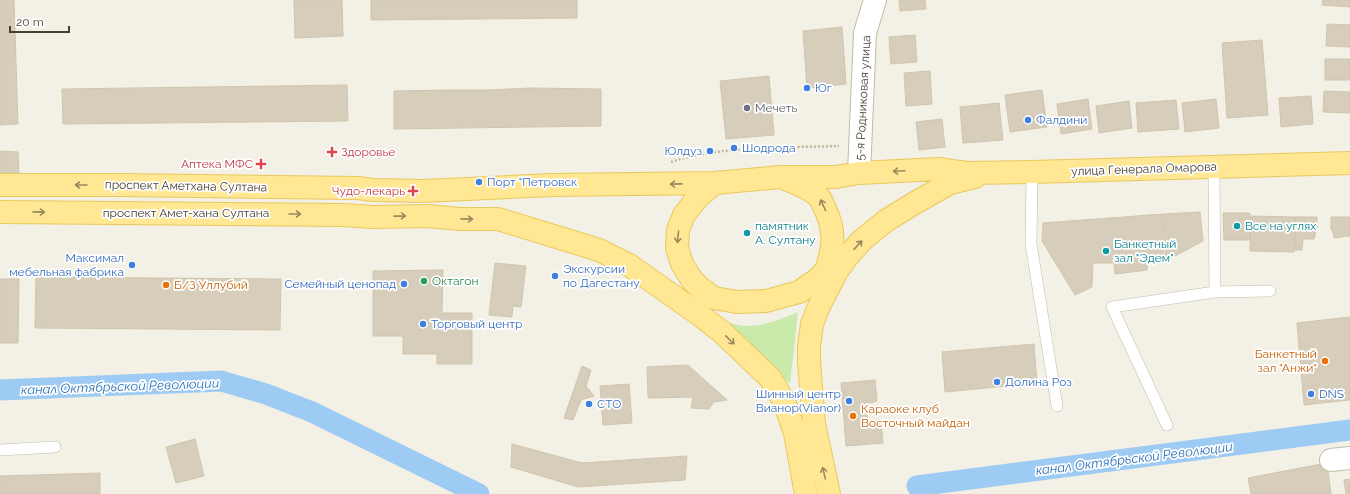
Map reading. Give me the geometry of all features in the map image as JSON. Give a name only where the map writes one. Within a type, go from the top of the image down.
[{"type":"main road","name":"улица Генерала Омарова","points":[[944,176],[1214,170],[1350,164]]},
{"type":"main road","name":"улица Генерала Омарова","points":[[944,176],[966,172],[1032,172],[1350,164]]},
{"type":"main road","name":"проспект Аметхана Султана","points":[[0,186],[128,185],[358,188],[373,190],[423,191],[553,185],[714,183],[781,177],[836,177],[859,173],[944,176]]},
{"type":"main road","points":[[664,289],[737,302],[766,301],[799,292],[818,279],[829,277],[862,240],[887,220],[913,204],[944,176]]},
{"type":"main road","points":[[781,177],[806,187],[819,198],[831,224],[833,239],[829,277],[812,324],[809,346],[814,424],[829,494]]},
{"type":"main road","points":[[700,315],[703,296],[682,264],[677,248],[678,230],[684,215],[698,196],[714,183]]},
{"type":"main road","name":"проспект Амет-хана Султана","points":[[0,212],[343,214],[372,217],[428,216],[498,220],[599,250],[629,265],[700,315],[723,333],[770,378],[784,401],[790,417],[799,452],[806,494]]},
{"type":"street","name":"5-я Родниковая улица","points":[[859,173],[865,33],[875,0]]},
{"type":"lane","points":[[1214,170],[1215,292]]},
{"type":"lane","points":[[1032,175],[1031,244],[1057,406]]},
{"type":"lane","points":[[1167,425],[1112,307],[1215,292],[1270,291]]},
{"type":"lane","points":[[0,450],[55,447]]},
{"type":"green space","points":[[798,312],[790,384],[744,337],[724,321],[741,326],[753,326],[773,322]]},
{"type":"building","points":[[0,0],[14,0],[18,124],[0,125]]},
{"type":"building","points":[[294,0],[342,0],[343,36],[295,38]]},
{"type":"building","points":[[371,0],[577,0],[577,18],[371,20]]},
{"type":"building","points":[[899,0],[925,0],[926,9],[900,11]]},
{"type":"building","points":[[1323,0],[1350,0],[1350,7],[1322,5]]},
{"type":"building","points":[[1327,24],[1350,25],[1350,47],[1326,46]]},
{"type":"building","points":[[842,27],[846,84],[807,88],[803,31]]},
{"type":"building","points":[[915,35],[917,62],[891,64],[889,37]]},
{"type":"building","points":[[1262,40],[1268,115],[1227,118],[1222,43]]},
{"type":"building","points":[[1325,59],[1350,59],[1350,80],[1325,80]]},
{"type":"building","points":[[930,71],[932,104],[906,106],[904,73]]},
{"type":"building","name":"Мечеть","points":[[769,76],[774,135],[726,139],[720,81]]},
{"type":"building","points":[[347,85],[348,121],[63,124],[62,89]]},
{"type":"building","points":[[531,88],[601,89],[601,126],[394,129],[394,91]]},
{"type":"building","points":[[1042,90],[1047,127],[1010,132],[1005,95]]},
{"type":"building","points":[[1324,91],[1350,92],[1350,113],[1323,112]]},
{"type":"building","points":[[1311,96],[1313,124],[1281,127],[1279,98]]},
{"type":"building","points":[[1088,99],[1092,129],[1061,134],[1057,104]]},
{"type":"building","points":[[1216,99],[1219,128],[1185,132],[1182,103]]},
{"type":"building","points":[[1176,100],[1179,129],[1138,132],[1136,103]]},
{"type":"building","points":[[1129,101],[1132,128],[1099,133],[1096,106]]},
{"type":"building","points":[[999,103],[1003,140],[963,143],[960,107]]},
{"type":"building","points":[[942,119],[945,147],[919,150],[916,122]]},
{"type":"building","points":[[0,151],[18,152],[19,175],[0,175]]},
{"type":"building","points":[[1200,212],[1203,241],[1166,261],[1164,214]]},
{"type":"building","name":"Все на углях","points":[[1223,213],[1250,213],[1250,240],[1224,240]]},
{"type":"building","name":"Банкетный зал \"Эдем\"","points":[[1163,214],[1164,262],[1148,263],[1147,270],[1115,274],[1114,263],[1093,263],[1092,287],[1075,295],[1042,241],[1043,223]]},
{"type":"building","points":[[1251,216],[1295,217],[1294,252],[1250,251]]},
{"type":"building","points":[[1295,217],[1317,217],[1317,228],[1314,239],[1303,239],[1302,250],[1295,250]]},
{"type":"building","points":[[1331,217],[1350,217],[1350,237],[1334,238],[1331,230]]},
{"type":"building","points":[[495,263],[526,266],[521,307],[513,306],[512,317],[489,315]]},
{"type":"building","name":"Торговый центр","points":[[443,270],[442,313],[472,313],[472,364],[437,364],[437,354],[403,354],[403,336],[373,336],[373,271]]},
{"type":"building","points":[[36,277],[281,279],[280,330],[35,328]]},
{"type":"building","points":[[0,279],[19,279],[18,343],[0,343]]},
{"type":"building","name":"Банкетный зал \"Анжи\"","points":[[1350,317],[1350,400],[1304,405],[1297,323]]},
{"type":"building","points":[[1034,344],[1037,383],[945,392],[942,352]]},
{"type":"building","points":[[688,365],[727,400],[714,402],[709,409],[691,408],[693,397],[648,398],[647,367]]},
{"type":"building","points":[[582,366],[591,370],[586,386],[594,396],[581,400],[573,420],[564,418]]},
{"type":"building","points":[[875,380],[877,401],[866,404],[868,421],[881,420],[883,443],[846,446],[841,383]]},
{"type":"building","points":[[629,384],[632,423],[603,425],[600,386]]},
{"type":"building","points":[[195,439],[204,476],[176,483],[166,447]]},
{"type":"building","points":[[512,444],[582,463],[687,456],[685,480],[578,487],[511,467]]},
{"type":"building","points":[[1327,463],[1331,494],[1251,494],[1248,478]]},
{"type":"building","points":[[100,473],[100,494],[0,494],[0,476]]},
{"type":"building","points":[[1350,479],[1350,494],[1346,494],[1344,480]]},
{"type":"waterway","name":"канал Октябрьской Революции","points":[[0,390],[221,381],[266,394],[312,412],[479,494]]},
{"type":"waterway","name":"канал Октябрьской Революции","points":[[917,486],[1350,430]]},
{"type":"place","name":"Юг","points":[[807,88]]},
{"type":"place","name":"Мечеть","points":[[747,108]]},
{"type":"place","name":"Фалдини","points":[[1028,120]]},
{"type":"place","name":"Шодрода","points":[[734,148]]},
{"type":"place","name":"Юлдуз","points":[[710,151]]},
{"type":"place","name":"Здоровье","points":[[332,152]]},
{"type":"place","name":"Аптека МФС","points":[[261,164]]},
{"type":"place","name":"Порт \"Петровск","points":[[479,182]]},
{"type":"place","name":"Чудо-лекарь","points":[[413,191]]},
{"type":"place","name":"Все на углях","points":[[1237,226]]},
{"type":"place","name":"памятник А. Султану","points":[[747,233]]},
{"type":"place","name":"Банкетный зал \"Эдем\"","points":[[1106,251]]},
{"type":"place","name":"Максимал мебельная фабрика","points":[[132,265]]},
{"type":"place","name":"Экскурсии по Дагестану","points":[[555,276]]},
{"type":"place","name":"Октагон","points":[[424,281]]},
{"type":"place","name":"Семейный ценопад","points":[[404,284]]},
{"type":"place","name":"Б/З Уллубий","points":[[166,285]]},
{"type":"place","name":"Торговый центр","points":[[423,324]]},
{"type":"place","name":"Банкетный зал \"Анжи\"","points":[[1325,361]]},
{"type":"place","name":"Долина Роз","points":[[997,382]]},
{"type":"place","name":"DNS","points":[[1311,394]]},
{"type":"place","name":"Шинный центр Вианор(Vianor)","points":[[849,401]]},
{"type":"place","name":"СТО","points":[[589,404]]},
{"type":"place","name":"Караоке клуб Восточный майдан","points":[[853,416]]}]
